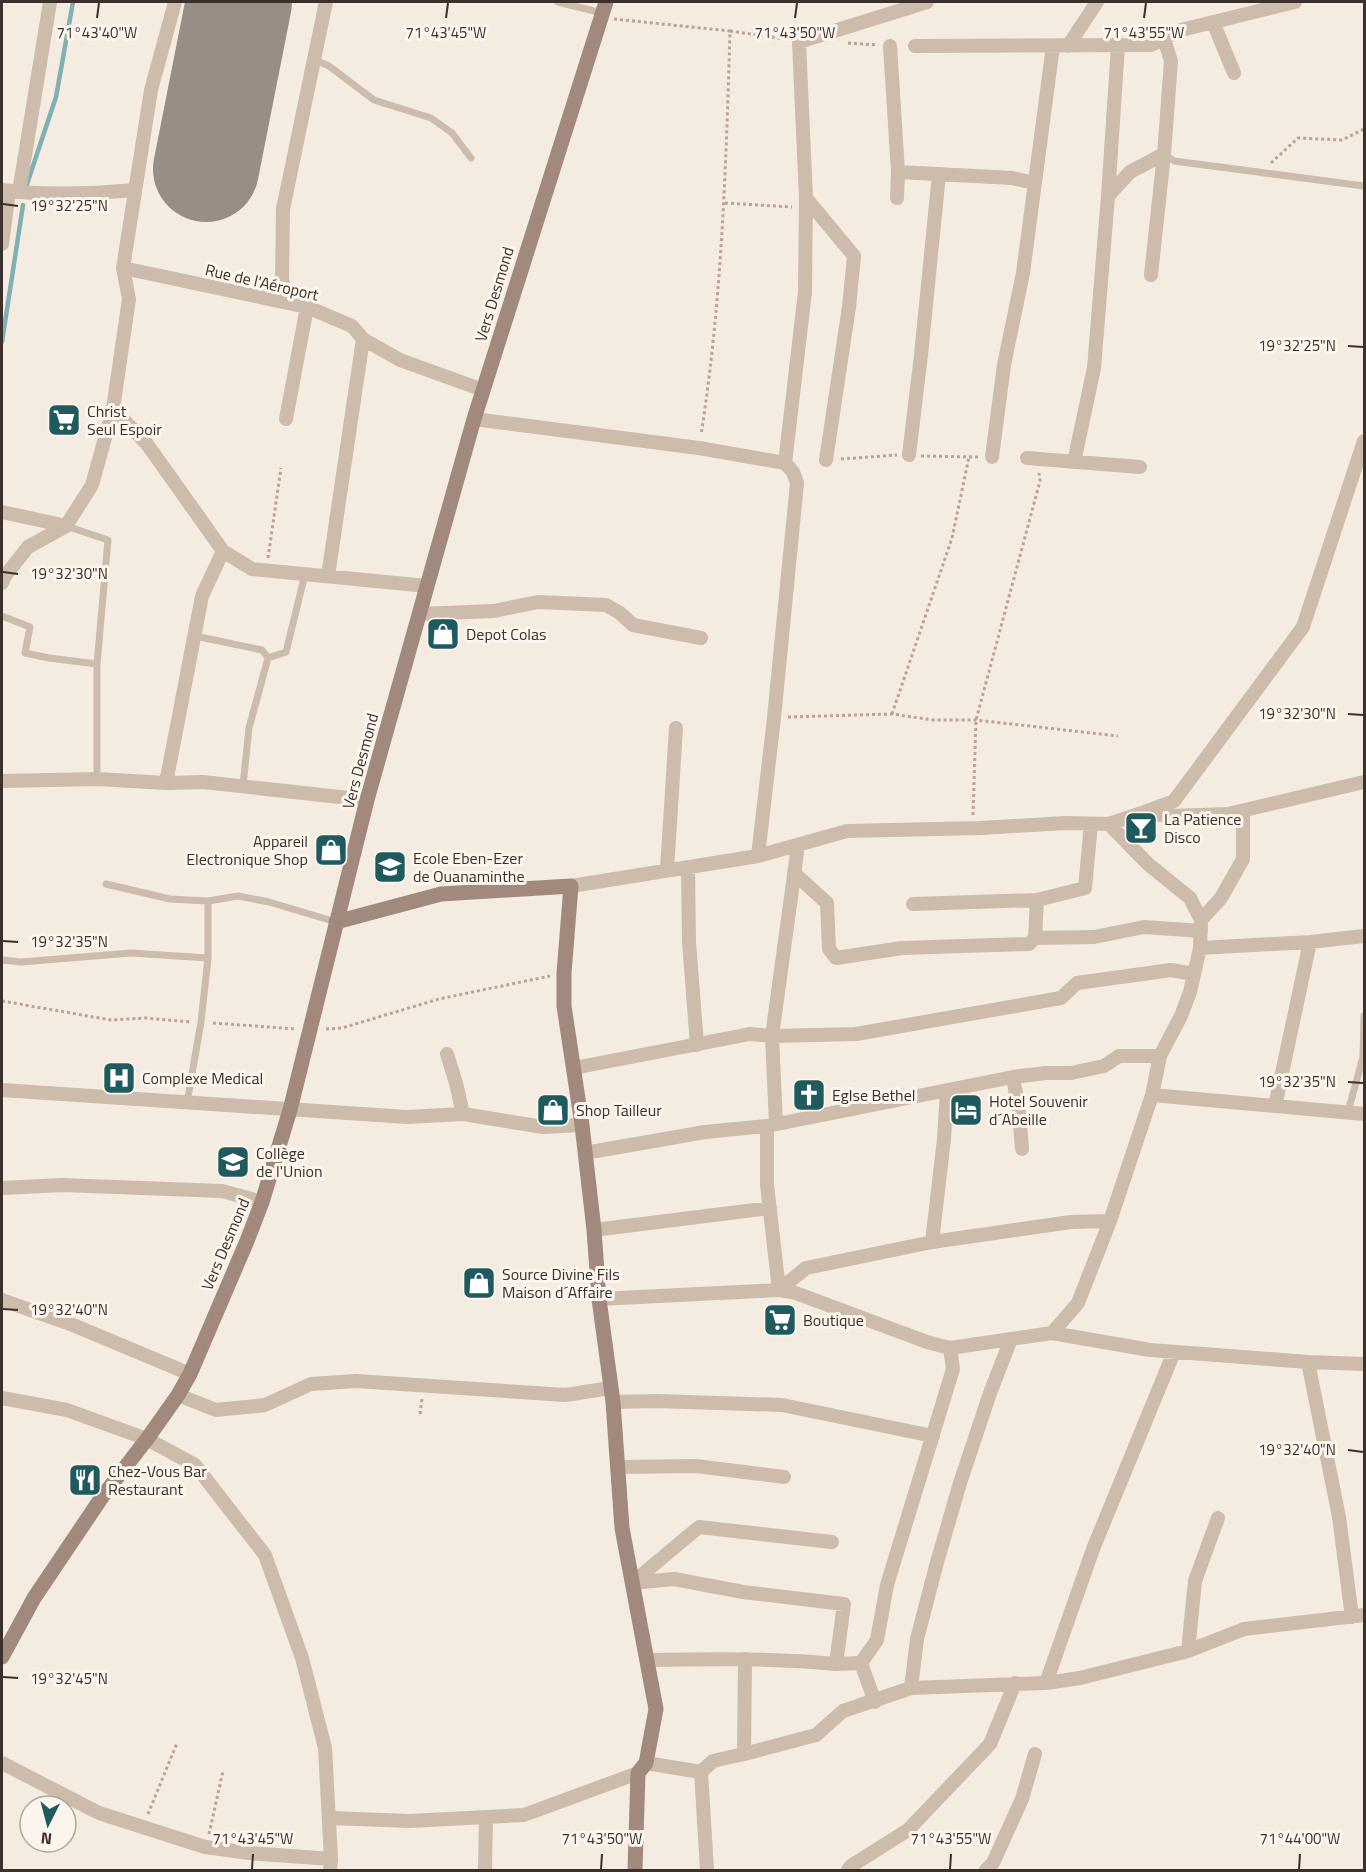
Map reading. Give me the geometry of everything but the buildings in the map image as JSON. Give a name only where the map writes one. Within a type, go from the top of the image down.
[{"type":"main road","name":"Vers Desmond","points":[[2,1657],[34,1598],[102,1497],[178,1395],[190,1374],[262,1202],[290,1110],[367,800],[474,419],[603,11]]},
{"type":"main road","points":[[336,922],[441,894],[570,886],[564,1006],[582,1125],[594,1230],[599,1299],[612,1395],[622,1528],[656,1709],[642,1768],[635,1870]]},
{"type":"street","points":[[2,244],[10,191],[50,2]]},
{"type":"street","points":[[2,583],[28,547],[66,526],[92,485],[113,409],[129,299],[123,268],[151,90],[175,2]]},
{"type":"street","points":[[287,303],[282,279],[283,209],[326,2]]},
{"type":"street","points":[[785,463],[805,292],[806,203],[799,42],[927,2]]},
{"type":"street","points":[[1068,46],[1097,2]]},
{"type":"street","points":[[915,46],[1151,45],[1181,30],[1295,2]]},
{"type":"street","points":[[1213,22],[1234,73]]},
{"type":"street","points":[[1151,275],[1171,61],[1164,39]]},
{"type":"street","points":[[890,46],[898,172],[897,198]]},
{"type":"street","points":[[992,457],[1004,365],[1023,273],[1053,46]]},
{"type":"street","points":[[1074,462],[1094,368],[1118,46]]},
{"type":"street","points":[[1108,196],[1130,172],[1164,154]]},
{"type":"street","points":[[898,172],[1012,178],[1034,183]]},
{"type":"street","points":[[909,455],[939,174]]},
{"type":"street","points":[[10,191],[94,194],[135,190]]},
{"type":"street","points":[[806,203],[854,256],[849,307],[826,460]]},
{"type":"street","name":"Rue de l'Aéroport","points":[[123,268],[307,307],[352,326],[363,339],[400,360],[483,390]]},
{"type":"street","points":[[286,419],[307,307]]},
{"type":"street","points":[[328,576],[363,339]]},
{"type":"street","points":[[113,409],[147,444],[223,551],[252,569],[427,586]]},
{"type":"street","points":[[474,419],[699,448],[785,463],[793,472],[797,483],[758,856]]},
{"type":"street","points":[[570,886],[758,856],[847,831],[1065,823],[1109,824],[1174,801],[1303,627],[1365,441]]},
{"type":"street","points":[[1027,458],[1140,467]]},
{"type":"street","points":[[2,512],[66,526]]},
{"type":"street","points":[[166,783],[202,596],[223,551]]},
{"type":"street","points":[[419,614],[494,611],[538,602],[606,605],[620,613],[633,625],[701,638]]},
{"type":"street","points":[[668,870],[676,728]]},
{"type":"street","points":[[2,781],[97,779],[166,783],[203,782],[367,800]]},
{"type":"street","points":[[1142,813],[1171,816],[1228,814],[1365,782]]},
{"type":"street","points":[[1201,926],[1221,898],[1243,859],[1243,811]]},
{"type":"street","points":[[913,903],[1037,900],[1085,888],[1091,824]]},
{"type":"street","points":[[1052,1333],[1078,1303],[1110,1221],[1152,1095],[1160,1056],[1181,1016],[1200,948],[1201,926],[1190,898],[1148,864],[1109,824]]},
{"type":"street","points":[[779,1290],[767,1185],[771,1125],[772,1036],[798,846]]},
{"type":"street","points":[[688,867],[689,942],[697,1045]]},
{"type":"street","points":[[795,873],[827,903],[829,949],[836,958],[902,948],[1029,944],[1035,938],[1037,900]]},
{"type":"street","points":[[1035,938],[1094,937],[1144,927],[1201,926]]},
{"type":"street","points":[[1200,948],[1310,942],[1365,936]]},
{"type":"street","points":[[1275,1106],[1310,942]]},
{"type":"street","points":[[574,1068],[750,1034],[772,1036],[856,1034],[1061,998],[1077,983],[1171,970],[1194,974]]},
{"type":"street","points":[[447,1054],[463,1114]]},
{"type":"street","points":[[585,1154],[705,1132],[771,1125],[1013,1077],[1071,1073],[1104,1066],[1119,1056],[1160,1056]]},
{"type":"street","points":[[1013,1077],[1022,1149]]},
{"type":"street","points":[[2,1090],[407,1117],[463,1114],[543,1127],[582,1125]]},
{"type":"street","points":[[932,1242],[944,1139],[947,1090]]},
{"type":"street","points":[[1152,1095],[1365,1114]]},
{"type":"street","points":[[2,1188],[62,1185],[222,1191],[262,1202]]},
{"type":"street","points":[[594,1230],[770,1208]]},
{"type":"street","points":[[779,1290],[806,1268],[932,1242],[1071,1222],[1110,1221]]},
{"type":"street","points":[[599,1299],[779,1290],[793,1292],[927,1342],[950,1348],[1052,1333],[1150,1350],[1365,1364]]},
{"type":"street","points":[[2,1300],[73,1325],[190,1374]]},
{"type":"street","points":[[911,1688],[916,1639],[936,1566],[971,1449],[1011,1339]]},
{"type":"street","points":[[861,1663],[877,1640],[887,1585],[953,1369],[950,1348]]},
{"type":"street","points":[[1046,1683],[1093,1549],[1174,1352]]},
{"type":"street","points":[[330,1818],[410,1821],[524,1815],[642,1768],[701,1772],[713,1761],[816,1735],[843,1711],[911,1688],[1046,1683],[1080,1678],[1188,1651],[1244,1629],[1358,1616],[1308,1362]]},
{"type":"street","points":[[178,1395],[216,1410],[265,1405],[311,1384],[356,1381],[565,1395],[612,1395],[657,1401],[782,1406],[933,1436]]},
{"type":"street","points":[[2,1398],[67,1410],[147,1439],[195,1466],[265,1554],[302,1658],[325,1748],[331,1865],[205,1847],[99,1813],[2,1763]]},
{"type":"street","points":[[618,1467],[696,1466],[784,1477]]},
{"type":"street","points":[[1188,1651],[1196,1581],[1218,1518]]},
{"type":"street","points":[[632,1583],[699,1527],[832,1542]]},
{"type":"street","points":[[632,1583],[674,1579],[742,1592],[844,1604],[836,1664]]},
{"type":"street","points":[[647,1660],[745,1659],[798,1660],[836,1664],[861,1663]]},
{"type":"street","points":[[744,1754],[745,1659]]},
{"type":"street","points":[[861,1663],[875,1702]]},
{"type":"street","points":[[848,1870],[908,1830],[990,1744],[1015,1683]]},
{"type":"street","points":[[986,1870],[993,1863],[1022,1799],[1035,1754]]},
{"type":"street","points":[[701,1772],[707,1870]]},
{"type":"street","points":[[485,1870],[486,1818]]},
{"type":"lane","points":[[558,2],[603,11]]},
{"type":"lane","points":[[315,60],[329,66],[374,100],[431,118],[452,133],[471,158]]},
{"type":"lane","points":[[1164,154],[1174,161],[1365,186]]},
{"type":"lane","points":[[66,526],[108,540],[97,664],[97,779]]},
{"type":"lane","points":[[268,658],[286,652],[305,574]]},
{"type":"lane","points":[[2,616],[30,627],[25,653],[97,664]]},
{"type":"lane","points":[[195,636],[262,650],[268,658]]},
{"type":"lane","points":[[243,786],[249,728],[268,658]]},
{"type":"lane","points":[[106,884],[170,898],[208,902],[238,896],[269,902],[336,922]]},
{"type":"lane","points":[[187,1103],[201,1022],[208,958],[208,902]]},
{"type":"lane","points":[[2,960],[21,962],[131,953],[208,958]]},
{"type":"lane","points":[[1348,1112],[1363,1057],[1365,1016]]},
{"type":"path","points":[[603,11],[730,31],[725,203],[712,364],[699,448]]},
{"type":"path","points":[[1261,172],[1298,138],[1342,140],[1365,129]]},
{"type":"path","points":[[725,203],[806,203]]},
{"type":"path","points":[[826,460],[887,455],[992,457]]},
{"type":"path","points":[[892,714],[952,538],[969,456]]},
{"type":"path","points":[[973,828],[976,720],[1040,481],[1038,465],[1027,458]]},
{"type":"path","points":[[266,570],[281,468]]},
{"type":"path","points":[[774,718],[892,714],[933,720],[976,720],[1118,736]]},
{"type":"path","points":[[2,1001],[111,1020],[146,1018],[309,1029],[342,1028],[439,999],[564,973]]},
{"type":"path","points":[[142,1826],[177,1743]]},
{"type":"path","points":[[205,1847],[223,1771]]},
{"type":"waterway","points":[[25,190],[56,97],[73,2]]},
{"type":"waterway","points":[[2,342],[23,205]]},
{"type":"runway","points":[[206,169],[239,2]]},
{"type":"place","name":"Christ Seul Espoir","points":[[64,420]]},
{"type":"place","name":"Depot Colas","points":[[443,634]]},
{"type":"place","name":"La Patience Disco","points":[[1141,828]]},
{"type":"place","name":"Appareil Electronique Shop","points":[[331,850]]},
{"type":"place","name":"Ecole Eben-Ezer de Ouanaminthe","points":[[390,867]]},
{"type":"place","name":"Complexe Medical","points":[[119,1078]]},
{"type":"place","name":"Eglse Bethel","points":[[809,1095]]},
{"type":"place","name":"Shop Tailleur","points":[[553,1110]]},
{"type":"place","name":"Hotel Souvenir d´Abeille","points":[[966,1110]]},
{"type":"place","name":"Collège de l'Union","points":[[233,1162]]},
{"type":"place","name":"Source Divine Fils Maison d´Affaire","points":[[479,1283]]},
{"type":"place","name":"Boutique","points":[[780,1320]]},
{"type":"place","name":"Chez-Vous Bar Restaurant","points":[[85,1480]]}]
